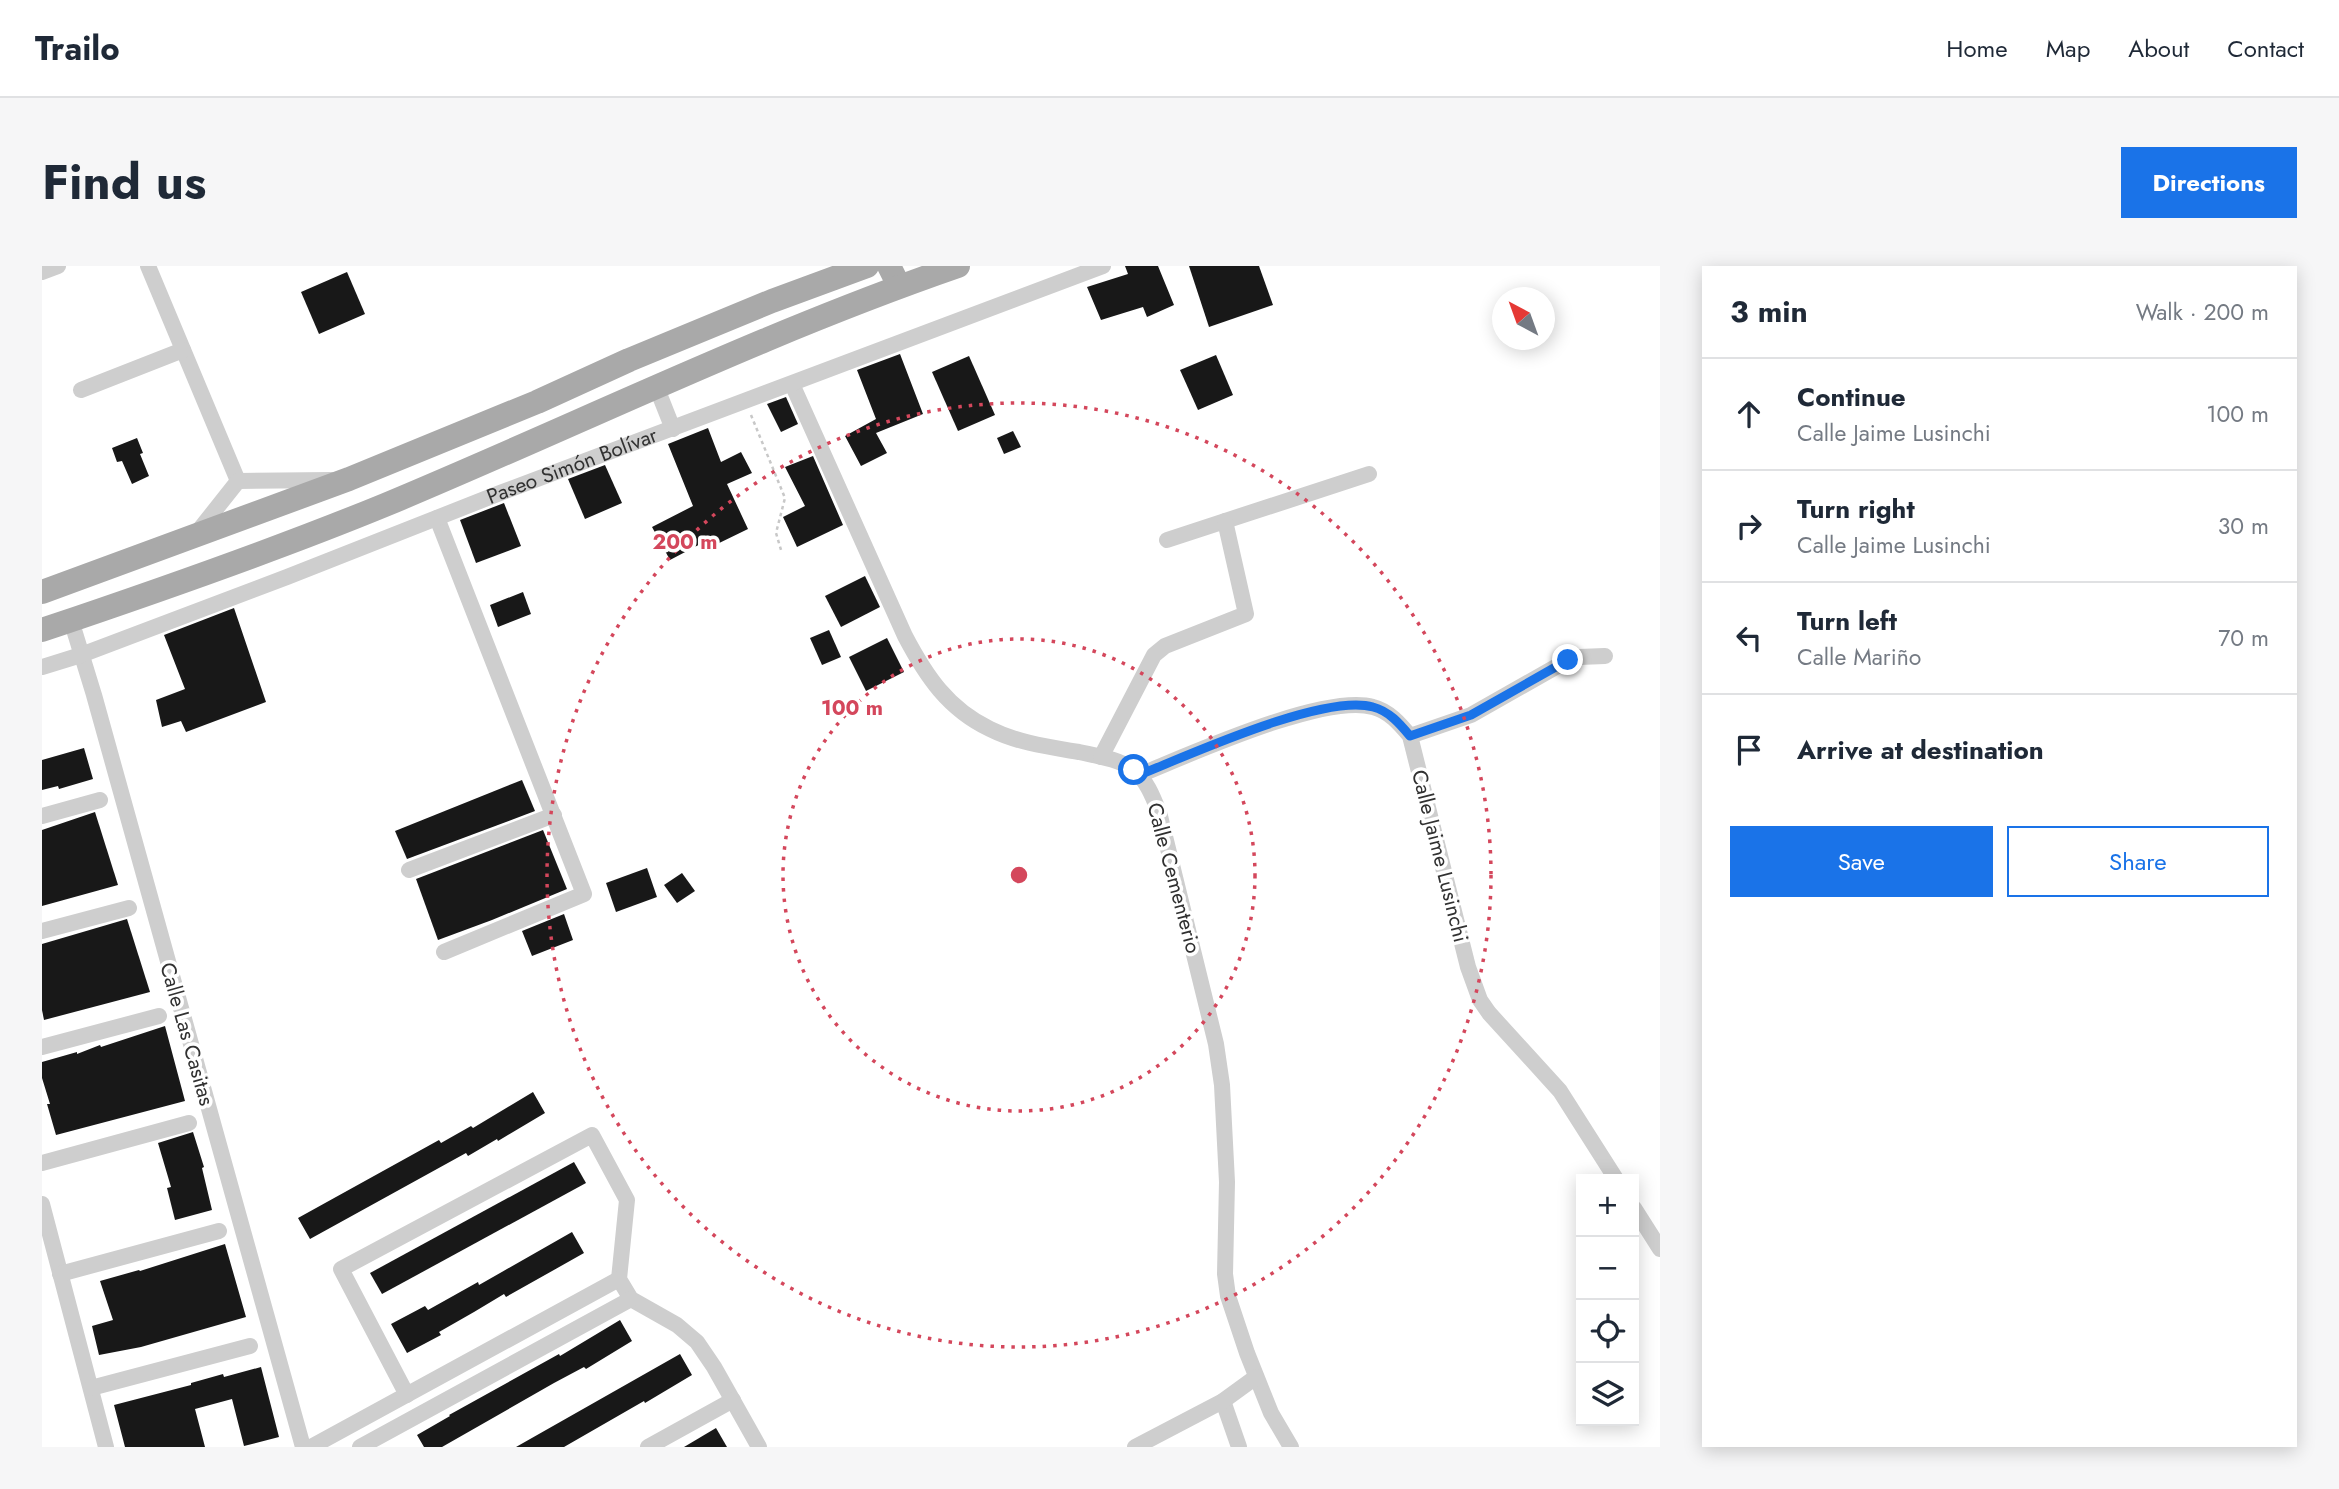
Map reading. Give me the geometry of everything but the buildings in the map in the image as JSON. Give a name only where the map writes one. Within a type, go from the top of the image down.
[{"type":"main road","points":[[42,592],[349,479],[537,402],[772,300],[867,266]]},
{"type":"main road","name":"Paseo Simón Bolívar","points":[[42,630],[302,539],[488,461],[787,329],[894,276],[958,266]]},
{"type":"street","points":[[42,272],[58,266]]},
{"type":"street","points":[[148,266],[239,481]]},
{"type":"street","name":"Paseo Simón Bolívar","points":[[42,667],[81,655],[1102,266]]},
{"type":"street","points":[[81,390],[183,350]]},
{"type":"street","name":"Calle Cementerio","points":[[792,384],[905,636],[933,684],[955,706],[989,729],[1026,742],[1101,757],[1128,766],[1139,775],[1152,793],[1216,1044],[1222,1084],[1226,1151],[1225,1274],[1235,1321],[1270,1413],[1292,1447]]},
{"type":"street","points":[[656,386],[673,429]]},
{"type":"street","points":[[1167,540],[1369,474]]},
{"type":"street","points":[[239,481],[349,479]]},
{"type":"street","points":[[194,537],[239,481]]},
{"type":"street","points":[[438,518],[584,894],[444,952]]},
{"type":"street","points":[[1101,757],[1154,655],[1165,646],[1246,614],[1226,521]]},
{"type":"street","name":"Calle Las Casitas","points":[[71,621],[303,1447]]},
{"type":"street","points":[[1139,775],[1280,720],[1358,705],[1381,710],[1401,724],[1410,736],[1471,715],[1568,660],[1605,656]]},
{"type":"street","name":"Calle Jaime Lusinchi","points":[[1410,736],[1468,967],[1480,1000],[1560,1091],[1613,1174]]},
{"type":"street","points":[[42,816],[100,800]]},
{"type":"street","points":[[409,870],[554,815]]},
{"type":"street","points":[[42,931],[129,908]]},
{"type":"street","points":[[42,1047],[159,1016]]},
{"type":"street","points":[[42,1163],[189,1123]]},
{"type":"street","points":[[407,1395],[341,1269],[592,1135],[627,1200],[619,1279],[631,1299],[690,1334],[705,1352],[759,1447]]},
{"type":"street","points":[[42,1204],[106,1447]]},
{"type":"street","points":[[1639,1216],[1660,1249]]},
{"type":"street","points":[[60,1274],[219,1231]]},
{"type":"street","points":[[311,1447],[619,1279]]},
{"type":"street","points":[[360,1447],[388,1441],[631,1299]]},
{"type":"street","points":[[90,1388],[250,1346]]},
{"type":"street","points":[[1135,1447],[1223,1401],[1256,1377]]},
{"type":"street","points":[[648,1447],[733,1400]]},
{"type":"street","points":[[1223,1401],[1238,1447]]},
{"type":"street","points":[[373,1414],[388,1441]]},
{"type":"path","points":[[745,402],[785,498],[776,533],[781,550]]},
{"type":"route","points":[[1134,770],[1139,775],[1280,720],[1358,705],[1371,706],[1390,715],[1410,736],[1471,715],[1568,660]]}]
